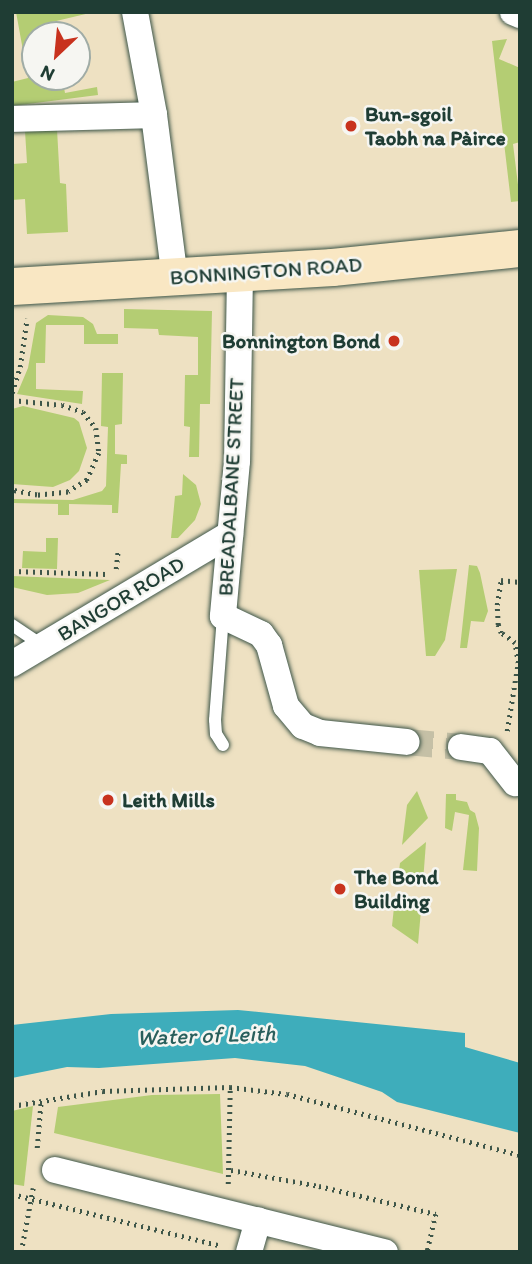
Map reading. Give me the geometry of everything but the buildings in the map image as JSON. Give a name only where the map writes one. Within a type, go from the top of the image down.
[{"type":"main road","name":"BONNINGTON ROAD","points":[[19,286],[332,267],[520,248]]},
{"type":"street","points":[[135,12],[154,115],[175,278]]},
{"type":"street","points":[[513,12],[520,15]]},
{"type":"street","points":[[12,119],[154,115]]},
{"type":"street","name":"BREADALBANE STREET","points":[[240,273],[236,461],[223,616],[261,634],[270,645],[286,706],[303,726],[320,733],[407,742]]},
{"type":"street","name":"BANGOR ROAD","points":[[12,664],[230,534]]},
{"type":"street","points":[[461,747],[490,751],[514,783]]},
{"type":"street","points":[[55,1170],[385,1252]]},
{"type":"street","points":[[240,1250],[258,1220]]},
{"type":"lane","points":[[223,616],[215,720],[216,734],[223,746]]},
{"type":"lane","points":[[12,625],[43,646]]},
{"type":"path","points":[[12,393],[24,345],[19,286]]},
{"type":"path","points":[[12,400],[62,405],[83,412],[96,428],[99,453],[87,480],[68,492],[37,495],[12,490]]},
{"type":"path","points":[[12,572],[116,575],[118,551]]},
{"type":"path","points":[[506,742],[518,663],[515,643],[501,633],[498,625],[497,605],[501,580],[520,582]]},
{"type":"path","points":[[217,1245],[230,1170],[230,1087]]},
{"type":"path","points":[[12,1106],[103,1091],[230,1087],[287,1094],[520,1155]]},
{"type":"path","points":[[230,1170],[319,1186],[436,1214],[427,1252]]},
{"type":"path","points":[[12,1194],[240,1250]]},
{"type":"green space","points":[[16,12],[94,12],[56,21],[21,21],[21,40]]},
{"type":"green space","points":[[507,39],[499,59],[520,68],[520,142],[513,144],[520,201],[511,202],[492,41]]},
{"type":"green space","points":[[21,80],[21,91],[65,93],[91,91],[91,88],[97,87],[98,95],[12,106],[12,82]]},
{"type":"green space","points":[[57,129],[60,183],[66,184],[68,232],[27,234],[25,199],[12,200],[12,164],[27,163],[25,131]]},
{"type":"green space","points":[[124,309],[212,311],[210,404],[200,404],[199,457],[189,457],[190,427],[184,426],[185,375],[198,375],[198,337],[159,335],[158,329],[124,328]]},
{"type":"green space","points":[[48,315],[83,317],[93,324],[97,334],[118,334],[118,344],[84,344],[84,325],[46,325],[45,363],[36,363],[36,389],[83,391],[82,404],[17,394],[28,368],[36,323]]},
{"type":"green space","points":[[102,373],[123,373],[122,424],[115,425],[115,454],[127,455],[127,464],[121,464],[118,513],[112,513],[112,505],[69,504],[69,515],[58,515],[58,504],[12,503],[12,499],[73,500],[102,491],[106,486],[108,427],[101,426]]},
{"type":"green space","points":[[23,406],[74,418],[79,422],[87,448],[79,471],[70,480],[53,487],[12,484],[12,409]]},
{"type":"green space","points":[[183,474],[196,485],[201,504],[195,520],[178,538],[171,538],[175,496],[182,495]]},
{"type":"green space","points":[[46,538],[58,538],[57,569],[22,568],[23,551],[46,552]]},
{"type":"green space","points":[[469,565],[477,566],[480,573],[488,611],[484,622],[471,621],[467,648],[460,648]]},
{"type":"green space","points":[[457,569],[445,640],[435,656],[426,656],[419,570]]},
{"type":"green space","points":[[12,576],[110,580],[78,593],[47,595],[12,587]]},
{"type":"green space","points":[[417,791],[428,818],[402,845],[407,805]]},
{"type":"green space","points":[[446,794],[456,794],[456,800],[467,802],[470,810],[475,813],[479,828],[477,871],[463,870],[469,815],[455,812],[452,831],[445,828]]},
{"type":"green space","points":[[426,842],[423,882],[397,886],[400,863]]},
{"type":"green space","points":[[395,898],[422,899],[418,944],[392,926]]},
{"type":"green space","points":[[220,1094],[223,1174],[54,1133],[58,1107],[152,1095]]},
{"type":"green space","points":[[33,1106],[24,1186],[12,1184],[12,1111]]},
{"type":"water","name":"Water of Leith","points":[[238,1010],[465,1033],[465,1047],[520,1063],[520,1133],[397,1102],[382,1092],[305,1066],[235,1058],[99,1068],[67,1067],[12,1078],[12,1025],[111,1014]]},
{"type":"tunnel","points":[[407,742],[461,747]]},
{"type":"place","name":"Bun-sgoil Taobh na Pàirce","points":[[351,126]]},
{"type":"place","name":"Bonnington Bond","points":[[394,341]]},
{"type":"place","name":"Leith Mills","points":[[108,800]]},
{"type":"place","name":"The Bond Building","points":[[340,889]]}]
